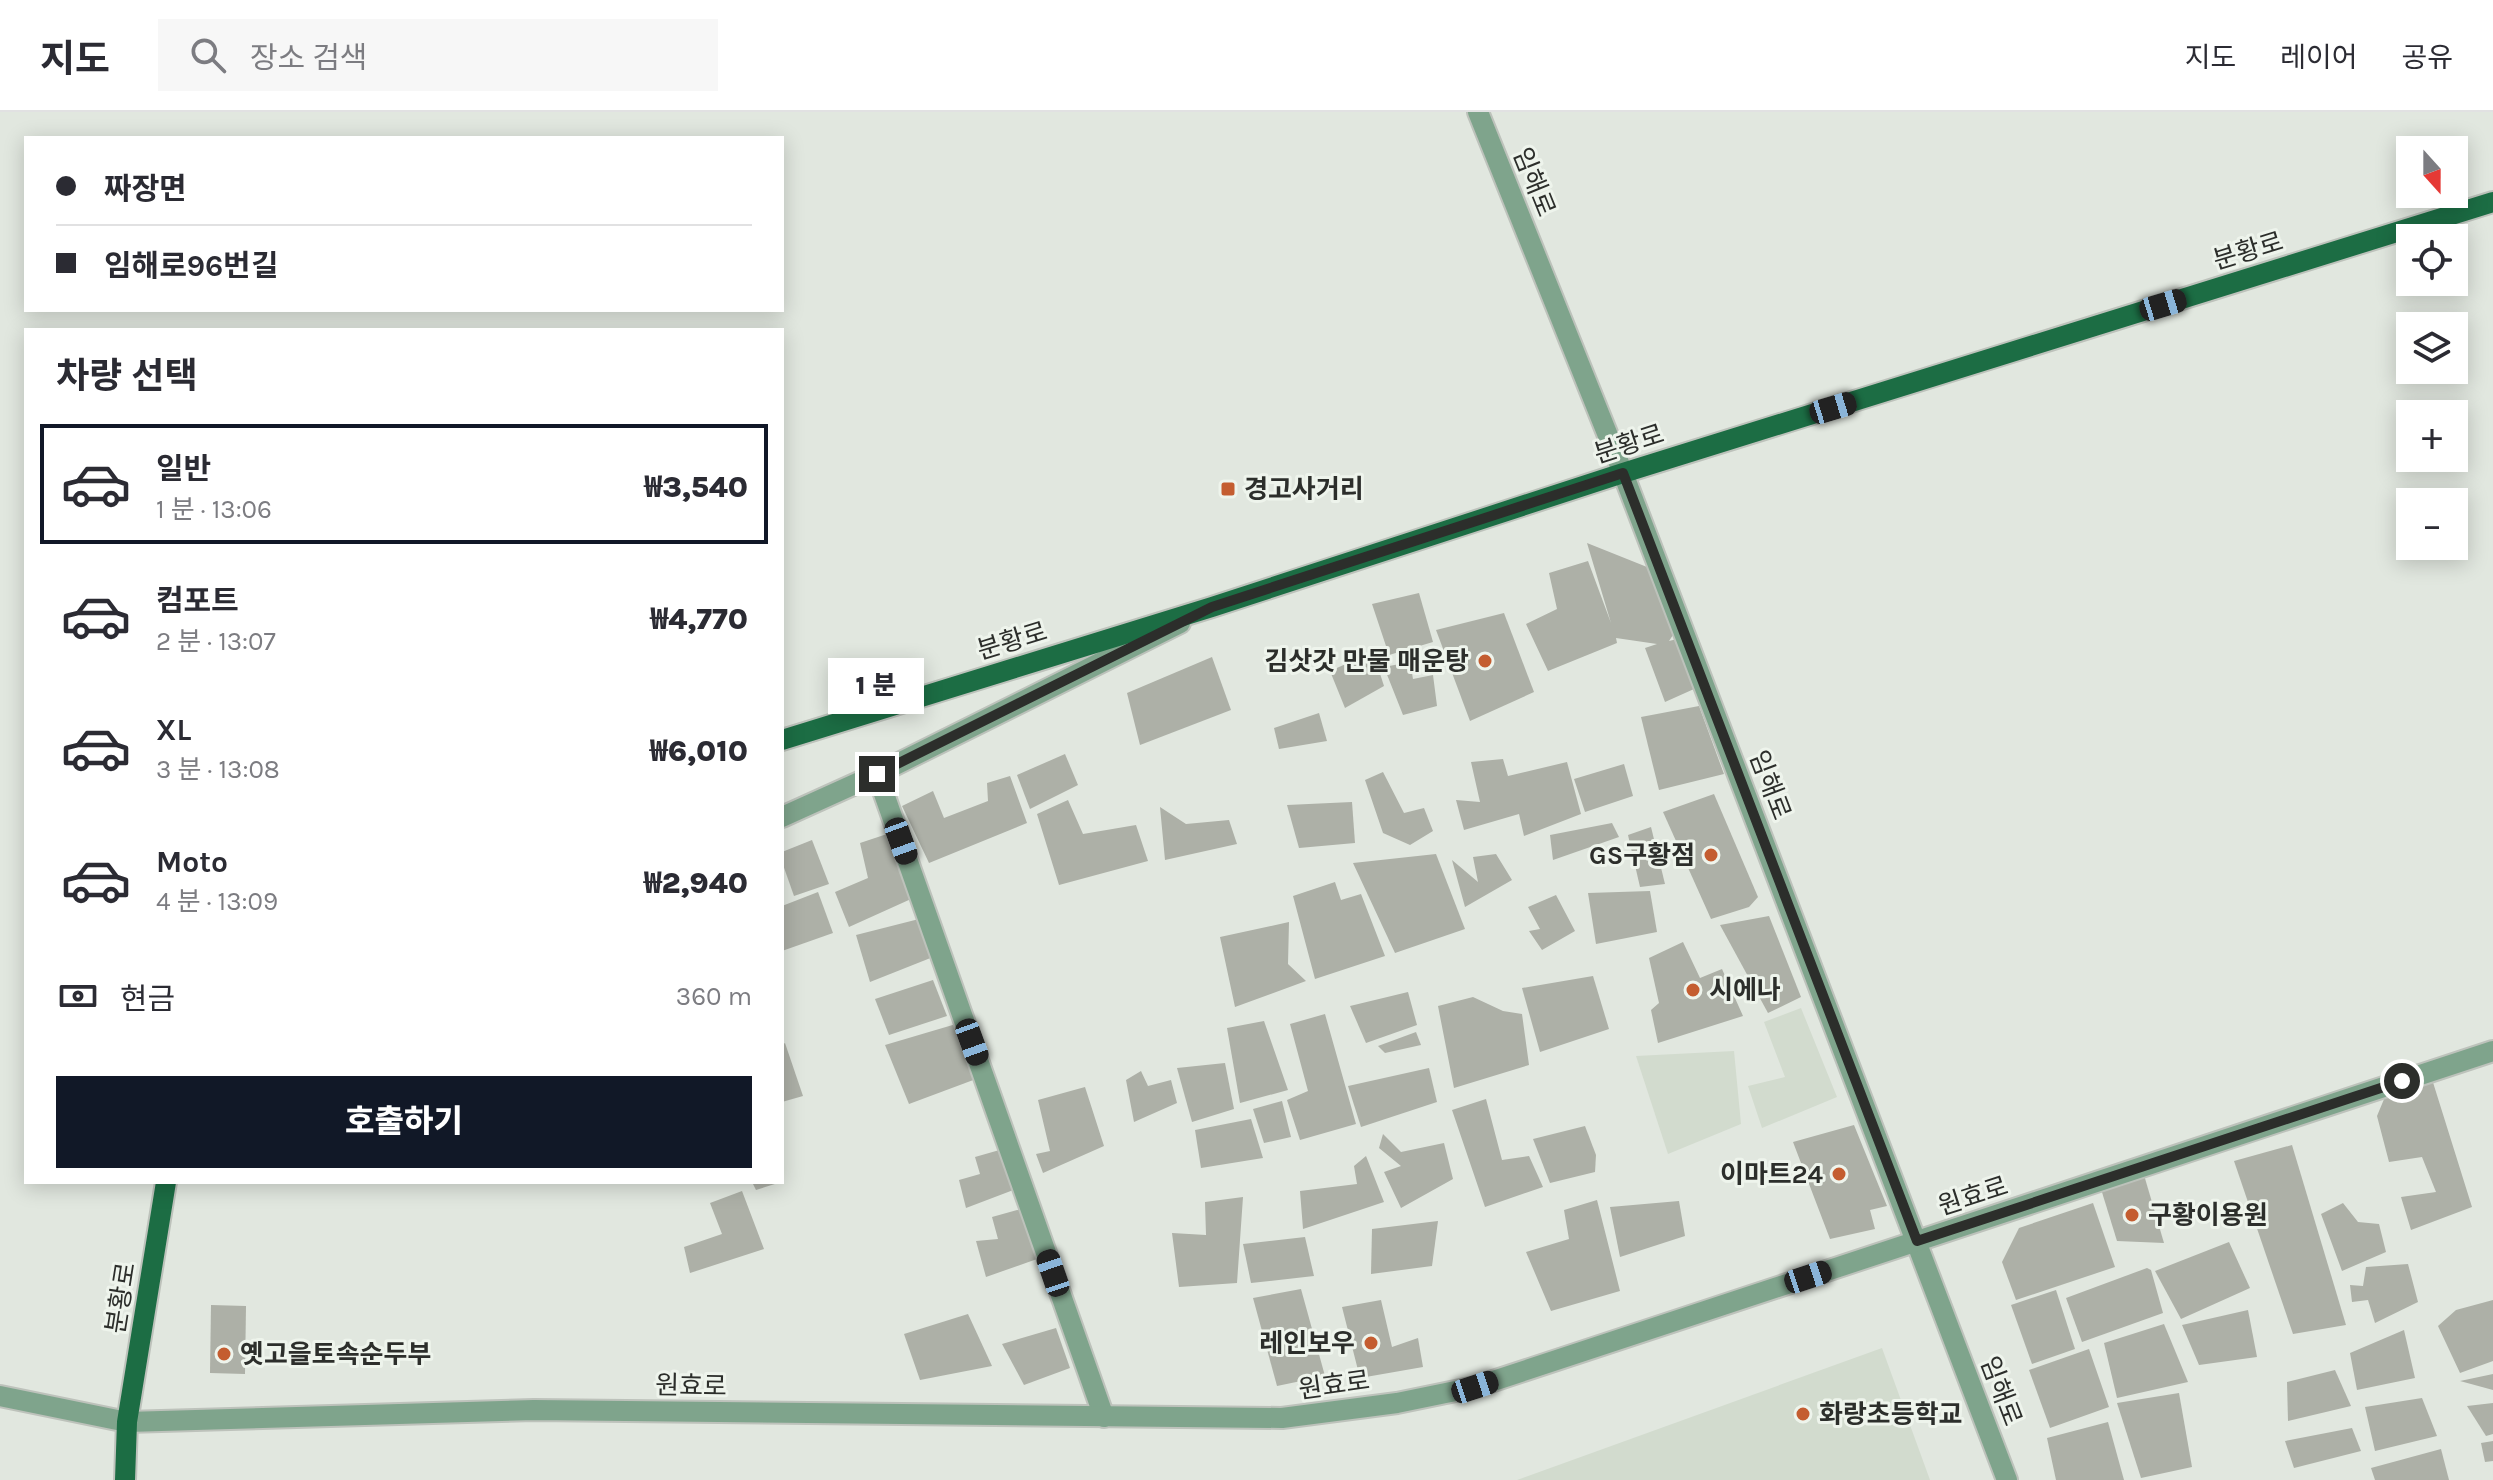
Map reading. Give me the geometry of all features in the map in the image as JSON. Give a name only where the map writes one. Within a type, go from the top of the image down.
[{"type":"main road","name":"분황로","points":[[784,739],[1212,607],[1623,473],[2493,202]]},
{"type":"main road","name":"분황로","points":[[125,1480],[127,1422],[166,1184]]},
{"type":"street","name":"임해로","points":[[1478,112],[1623,473],[2007,1480]]},
{"type":"street","points":[[784,816],[877,774],[1212,607]]},
{"type":"street","points":[[877,774],[1104,1417]]},
{"type":"street","name":"원효로","points":[[127,1422],[534,1410],[1282,1418],[1397,1403],[1475,1387],[2493,1051]]},
{"type":"street","points":[[0,1396],[127,1422]]},
{"type":"shaded area","points":[[1801,1008],[1837,1097],[1762,1128],[1748,1086],[1785,1077],[1764,1022]]},
{"type":"shaded area","points":[[1734,1051],[1741,1124],[1668,1154],[1636,1056]]},
{"type":"shaded area","name":"화랑초등학교","points":[[1882,1348],[1930,1480],[1517,1480]]},
{"type":"building","points":[[1587,543],[1647,567],[1675,632],[1669,641],[1677,639],[1694,689],[1665,702],[1645,648],[1657,644],[1616,638],[1617,643],[1548,671],[1526,624],[1557,609],[1549,573],[1588,561],[1611,623]]},
{"type":"building","points":[[1419,593],[1433,642],[1389,655],[1372,604]]},
{"type":"building","name":"김삿갓 만물 매운탕","points":[[1504,613],[1534,692],[1470,721],[1436,630]]},
{"type":"building","points":[[1373,652],[1384,686],[1345,708],[1330,671]]},
{"type":"building","points":[[1212,657],[1231,710],[1140,745],[1127,693]]},
{"type":"building","points":[[1410,662],[1413,679],[1433,675],[1437,706],[1403,715],[1384,667]]},
{"type":"building","points":[[1699,706],[1724,774],[1659,790],[1641,717]]},
{"type":"building","points":[[1319,713],[1327,741],[1279,749],[1274,728]]},
{"type":"building","points":[[1065,754],[1078,785],[1030,809],[1017,775]]},
{"type":"building","points":[[1503,759],[1508,776],[1567,762],[1581,814],[1524,836],[1519,814],[1464,830],[1456,800],[1480,802],[1471,762]]},
{"type":"building","points":[[1624,764],[1633,796],[1585,812],[1574,779]]},
{"type":"building","points":[[1383,772],[1404,813],[1424,808],[1433,831],[1410,845],[1383,833],[1365,780]]},
{"type":"building","points":[[1010,776],[1027,823],[929,863],[902,806],[933,791],[944,818],[988,801],[987,783]]},
{"type":"building","name":"GS구황점","points":[[1714,794],[1758,897],[1749,907],[1711,919],[1663,812]]},
{"type":"building","points":[[1068,800],[1083,834],[1136,825],[1148,861],[1059,885],[1037,814]]},
{"type":"building","points":[[1352,802],[1355,843],[1299,848],[1287,805]]},
{"type":"building","points":[[1160,807],[1186,824],[1229,820],[1237,844],[1165,860]]},
{"type":"building","points":[[1612,823],[1619,837],[1553,860],[1550,835]]},
{"type":"building","points":[[1651,827],[1665,884],[1640,887],[1628,835]]},
{"type":"building","points":[[887,834],[911,899],[849,927],[835,892],[868,878],[860,843]]},
{"type":"building","points":[[812,840],[829,884],[794,896],[784,868],[784,851]]},
{"type":"building","points":[[1436,854],[1465,929],[1395,953],[1353,863]]},
{"type":"building","points":[[1496,854],[1512,880],[1465,907],[1452,860],[1478,882],[1473,857]]},
{"type":"building","points":[[1335,882],[1341,900],[1361,894],[1385,956],[1315,979],[1293,896]]},
{"type":"building","points":[[1650,891],[1657,932],[1596,944],[1588,893]]},
{"type":"building","points":[[818,892],[833,933],[784,950],[784,905]]},
{"type":"building","points":[[1556,895],[1575,931],[1542,950],[1529,931],[1540,929],[1528,907]]},
{"type":"building","points":[[1769,916],[1801,997],[1768,1013],[1720,925]]},
{"type":"building","points":[[919,919],[933,957],[870,982],[856,935]]},
{"type":"building","points":[[1289,922],[1288,964],[1306,981],[1235,1007],[1220,937]]},
{"type":"building","name":"시에나","points":[[1683,942],[1700,978],[1722,969],[1743,1016],[1658,1043],[1651,1010],[1659,1003],[1649,958]]},
{"type":"building","points":[[1593,976],[1609,1029],[1540,1052],[1522,988]]},
{"type":"building","points":[[933,980],[947,1016],[889,1035],[875,999]]},
{"type":"building","points":[[1408,992],[1417,1025],[1366,1043],[1350,1006]]},
{"type":"building","points":[[1473,997],[1503,1011],[1522,1014],[1529,1065],[1454,1088],[1438,1006]]},
{"type":"building","points":[[1325,1014],[1356,1124],[1300,1140],[1287,1100],[1308,1091],[1290,1024]]},
{"type":"building","points":[[1264,1021],[1288,1090],[1240,1103],[1227,1028]]},
{"type":"building","points":[[956,1024],[976,1079],[909,1104],[885,1045]]},
{"type":"building","points":[[1416,1032],[1421,1045],[1385,1053],[1378,1046]]},
{"type":"building","points":[[784,1044],[803,1096],[784,1101]]},
{"type":"building","points":[[1225,1063],[1234,1109],[1192,1122],[1177,1068]]},
{"type":"building","points":[[1429,1068],[1437,1102],[1361,1127],[1348,1086]]},
{"type":"building","points":[[1141,1071],[1148,1086],[1171,1080],[1177,1103],[1134,1122],[1126,1080]]},
{"type":"building","points":[[2431,1076],[2472,1207],[2411,1230],[2401,1197],[2436,1192],[2422,1157],[2389,1162],[2377,1116],[2387,1092]]},
{"type":"building","points":[[1085,1087],[1104,1146],[1043,1173],[1036,1154],[1050,1151],[1038,1100]]},
{"type":"building","points":[[1486,1099],[1502,1160],[1529,1156],[1543,1187],[1485,1207],[1452,1110]]},
{"type":"building","points":[[1282,1101],[1291,1137],[1264,1143],[1253,1109]]},
{"type":"building","points":[[1251,1119],[1263,1158],[1201,1168],[1195,1130]]},
{"type":"building","name":"이마트24","points":[[1854,1125],[1887,1206],[1870,1210],[1875,1229],[1830,1239],[1793,1142]]},
{"type":"building","points":[[1585,1126],[1596,1155],[1595,1172],[1550,1183],[1533,1139]]},
{"type":"building","points":[[1383,1134],[1401,1152],[1444,1143],[1453,1179],[1401,1208],[1384,1172],[1401,1166],[1379,1148]]},
{"type":"building","points":[[2292,1145],[2346,1325],[2293,1334],[2234,1161]]},
{"type":"building","points":[[1003,1149],[1016,1189],[966,1208],[959,1180],[980,1174],[975,1157]]},
{"type":"building","points":[[1366,1156],[1384,1202],[1303,1229],[1300,1191],[1357,1184],[1354,1166]]},
{"type":"building","name":"구황이용원","points":[[2144,1175],[2164,1243],[2117,1241],[2101,1189]]},
{"type":"building","points":[[753,1184],[775,1184],[756,1190]]},
{"type":"building","points":[[742,1191],[764,1249],[690,1273],[684,1247],[722,1234],[710,1203]]},
{"type":"building","points":[[1243,1197],[1237,1283],[1179,1287],[1172,1233],[1206,1235],[1205,1202]]},
{"type":"building","points":[[1597,1200],[1620,1291],[1551,1311],[1526,1252],[1569,1239],[1564,1210]]},
{"type":"building","points":[[1679,1201],[1685,1236],[1620,1257],[1610,1207]]},
{"type":"building","points":[[2093,1203],[2115,1267],[2016,1300],[2002,1262],[2019,1228]]},
{"type":"building","points":[[2343,1203],[2358,1222],[2379,1224],[2386,1252],[2342,1271],[2321,1214]]},
{"type":"building","points":[[1021,1209],[1037,1259],[986,1277],[976,1241],[998,1239],[992,1217]]},
{"type":"building","points":[[1438,1221],[1432,1266],[1371,1274],[1372,1229]]},
{"type":"building","points":[[1305,1237],[1314,1276],[1251,1283],[1243,1244]]},
{"type":"building","points":[[2229,1242],[2250,1288],[2181,1319],[2155,1271]]},
{"type":"building","points":[[2408,1264],[2418,1302],[2375,1323],[2368,1300],[2352,1302],[2350,1285],[2363,1286],[2366,1267]]},
{"type":"building","points":[[2147,1268],[2151,1270],[2163,1313],[2082,1342],[2066,1298]]},
{"type":"building","points":[[1301,1289],[1325,1376],[1277,1386],[1253,1298]]},
{"type":"building","points":[[2056,1290],[2075,1349],[2032,1364],[2011,1305]]},
{"type":"building","name":"레인보우","points":[[1381,1300],[1392,1347],[1418,1338],[1423,1367],[1360,1378],[1342,1307]]},
{"type":"building","points":[[2493,1300],[2493,1361],[2460,1373],[2438,1326],[2456,1310]]},
{"type":"building","points":[[211,1305],[246,1306],[245,1374],[210,1373]]},
{"type":"building","points":[[2248,1310],[2257,1357],[2199,1365],[2182,1325]]},
{"type":"building","points":[[968,1314],[992,1366],[920,1380],[904,1334]]},
{"type":"building","points":[[2164,1324],[2188,1382],[2117,1398],[2104,1343]]},
{"type":"building","points":[[1056,1328],[1070,1368],[1024,1385],[1002,1344]]},
{"type":"building","points":[[2404,1330],[2415,1378],[2357,1390],[2350,1353]]},
{"type":"building","points":[[2089,1349],[2109,1407],[2050,1428],[2029,1370]]},
{"type":"building","points":[[2335,1370],[2351,1406],[2288,1421],[2287,1382]]},
{"type":"building","points":[[2493,1374],[2493,1390],[2460,1381]]},
{"type":"building","points":[[2179,1393],[2192,1467],[2141,1478],[2117,1403]]},
{"type":"building","points":[[2422,1398],[2437,1436],[2375,1451],[2365,1407]]},
{"type":"building","points":[[2493,1403],[2493,1434],[2486,1436],[2467,1406]]},
{"type":"building","points":[[2108,1422],[2124,1480],[2056,1480],[2047,1438]]},
{"type":"building","points":[[2352,1428],[2361,1451],[2294,1468],[2285,1441]]},
{"type":"building","points":[[2493,1441],[2493,1461],[2485,1462],[2481,1443]]},
{"type":"building","points":[[2441,1449],[2449,1480],[2375,1480],[2371,1468]]},
{"type":"place","name":"경고사거리","points":[[1228,489]]},
{"type":"place","name":"김삿갓 만물 매운탕","points":[[1485,661]]},
{"type":"place","name":"GS구황점","points":[[1711,855]]},
{"type":"place","name":"시에나","points":[[1693,990]]},
{"type":"place","name":"이마트24","points":[[1839,1174]]},
{"type":"place","name":"구황이용원","points":[[2132,1215]]},
{"type":"place","name":"레인보우","points":[[1371,1343]]},
{"type":"place","name":"옛고을토속순두부","points":[[224,1354]]},
{"type":"place","name":"화랑초등학교","points":[[1803,1414]]},
{"type":"route","points":[[877,774],[1212,607],[1623,473],[1917,1241],[2402,1081]]}]
